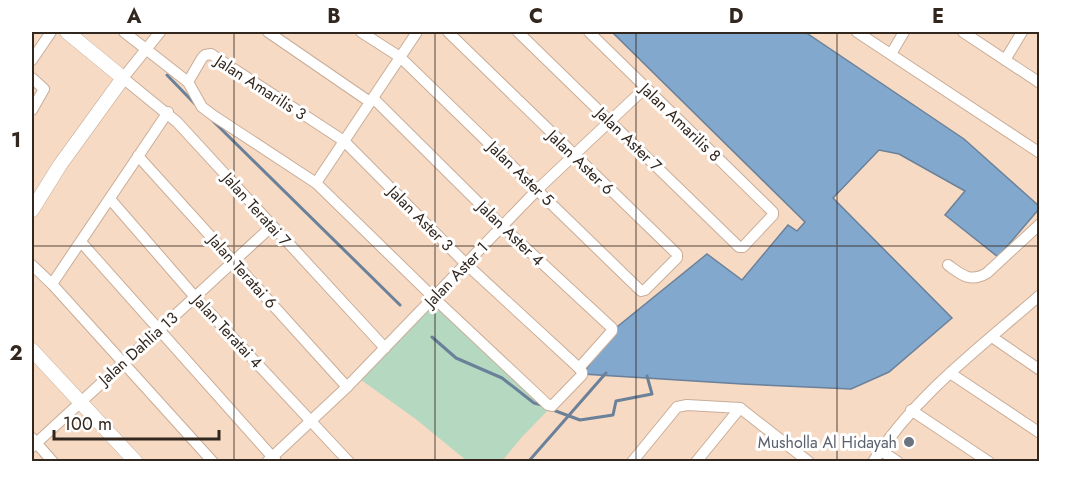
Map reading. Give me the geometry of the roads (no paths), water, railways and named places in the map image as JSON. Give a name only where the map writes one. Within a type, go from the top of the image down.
[{"type":"street","points":[[32,60],[51,32]]},
{"type":"street","points":[[67,32],[123,78]]},
{"type":"street","points":[[124,32],[188,82],[202,107],[316,183],[548,405],[552,406],[582,375],[579,368]]},
{"type":"street","points":[[32,210],[60,165],[123,78],[148,50],[160,32]]},
{"type":"street","name":"Jalan Aster 4","points":[[268,32],[372,100],[502,226],[612,328],[612,331],[579,368]]},
{"type":"street","name":"Jalan Aster 5","points":[[361,32],[400,57],[641,291]]},
{"type":"street","points":[[316,183],[417,32]]},
{"type":"street","name":"Jalan Aster 6","points":[[448,32],[677,254],[676,258],[645,290],[641,291]]},
{"type":"street","name":"Jalan Aster 7","points":[[518,32],[739,247]]},
{"type":"street","name":"Jalan Amarilis 8","points":[[589,32],[773,212],[773,215],[743,247],[739,247]]},
{"type":"street","points":[[857,32],[1040,153]]},
{"type":"street","points":[[891,54],[904,32]]},
{"type":"street","points":[[964,32],[1005,60],[1037,78]]},
{"type":"street","points":[[1005,60],[1022,32]]},
{"type":"street","name":"Jalan Amarilis 3","points":[[188,82],[202,58],[211,54],[344,141]]},
{"type":"street","points":[[32,78],[44,89],[32,110]]},
{"type":"street","name":"Jalan Teratai 7","points":[[123,78],[168,112],[385,348]]},
{"type":"street","name":"Jalan Aster 1","points":[[272,460],[347,387],[538,189],[646,87]]},
{"type":"street","points":[[52,284],[168,112]]},
{"type":"street","name":"Jalan Aster 3","points":[[344,141],[465,263],[579,368]]},
{"type":"street","name":"Jalan Teratai 6","points":[[138,156],[347,387]]},
{"type":"street","name":"Jalan Teratai 4","points":[[110,199],[195,297],[349,462]]},
{"type":"street","points":[[948,265],[963,276],[971,279],[979,278],[1040,224]]},
{"type":"street","name":"Jalan Dahlia 13","points":[[33,442],[272,226]]},
{"type":"street","points":[[81,242],[160,329],[272,460]]},
{"type":"street","points":[[32,265],[52,284],[213,462]]},
{"type":"street","points":[[873,462],[911,410],[950,373],[1037,301]]},
{"type":"street","points":[[992,337],[1040,370]]},
{"type":"street","points":[[32,350],[136,462]]},
{"type":"street","points":[[950,373],[1040,433]]},
{"type":"street","points":[[632,462],[677,407],[687,405],[740,408],[809,462]]},
{"type":"street","points":[[696,462],[740,408]]},
{"type":"street","points":[[911,410],[989,462]]},
{"type":"street","points":[[33,442],[53,462]]},
{"type":"street","points":[[880,450],[898,462]]},
{"type":"water","points":[[612,32],[805,32],[964,139],[1039,206],[1039,209],[998,257],[945,215],[965,191],[899,154],[879,150],[833,198],[952,318],[889,372],[851,389],[583,374],[612,331],[707,254],[742,280],[788,225],[797,231],[805,222]]},
{"type":"waterway","points":[[167,75],[195,104]]},
{"type":"waterway","points":[[213,121],[400,305]]},
{"type":"waterway","points":[[432,337],[456,358],[502,378],[534,403],[542,405]]},
{"type":"waterway","points":[[528,462],[606,373]]},
{"type":"waterway","points":[[553,410],[580,420],[613,415],[616,401],[652,394],[647,376]]},
{"type":"place","name":"Musholla Al Hidayah","points":[[909,442]]}]
